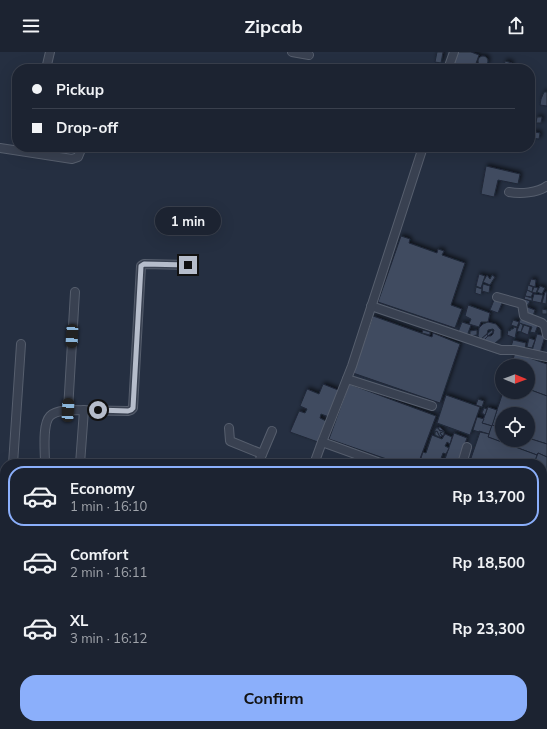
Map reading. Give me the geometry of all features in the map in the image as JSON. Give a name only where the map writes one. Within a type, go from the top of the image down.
[{"type":"street","points":[[47,64],[50,52]]},
{"type":"street","points":[[292,52],[309,55]]},
{"type":"street","points":[[450,64],[454,52]]},
{"type":"street","points":[[0,148],[12,149]]},
{"type":"street","points":[[38,152],[72,159],[78,158],[80,152]]},
{"type":"street","points":[[316,459],[347,379],[421,152]]},
{"type":"street","points":[[509,192],[518,194],[536,191],[547,186]]},
{"type":"street","points":[[45,459],[46,423],[51,415],[68,410],[128,411],[133,408],[141,266],[144,264],[188,265]]},
{"type":"street","points":[[68,410],[75,292]]},
{"type":"street","points":[[497,297],[522,304],[524,316],[542,323],[545,326],[547,335]]},
{"type":"street","points":[[371,306],[501,350],[514,350],[547,357]]},
{"type":"street","points":[[13,459],[20,344]]},
{"type":"street","points":[[347,379],[432,406]]},
{"type":"street","points":[[80,459],[84,410]]},
{"type":"street","points":[[229,428],[230,441],[262,454]]},
{"type":"street","points":[[260,459],[272,431]]},
{"type":"street","points":[[322,442],[369,459]]},
{"type":"street","points":[[463,459],[467,447]]},
{"type":"building","points":[[437,52],[443,52],[441,63],[435,62]]},
{"type":"building","points":[[457,52],[471,52],[479,55],[476,64],[453,64]]},
{"type":"building","points":[[481,56],[485,56],[488,59],[488,64],[478,63],[478,59]]},
{"type":"building","points":[[505,61],[512,63],[512,64],[504,64]]},
{"type":"building","points":[[544,92],[547,92],[547,106],[540,105]]},
{"type":"building","points":[[537,117],[542,117],[541,123],[536,123]]},
{"type":"building","points":[[535,132],[540,133],[539,139],[535,138]]},
{"type":"building","points":[[486,166],[520,174],[518,184],[498,180],[494,197],[481,194]]},
{"type":"building","points":[[401,236],[410,239],[409,243],[437,253],[438,249],[444,251],[442,255],[465,263],[451,305],[462,309],[455,328],[378,302]]},
{"type":"building","points":[[479,274],[485,276],[481,288],[476,286]]},
{"type":"building","points":[[487,275],[490,279],[492,275],[495,277],[490,285],[483,282]]},
{"type":"building","points":[[531,279],[536,280],[535,287],[529,285]]},
{"type":"building","points":[[483,284],[490,286],[489,293],[482,291]]},
{"type":"building","points":[[528,285],[533,287],[532,292],[527,290]]},
{"type":"building","points":[[540,286],[545,288],[542,294],[537,292]]},
{"type":"building","points":[[476,287],[482,289],[481,295],[475,293]]},
{"type":"building","points":[[534,287],[538,288],[536,293],[532,292]]},
{"type":"building","points":[[527,290],[533,293],[531,297],[525,296]]},
{"type":"building","points":[[545,292],[547,292],[546,304],[542,303]]},
{"type":"building","points":[[534,294],[543,295],[541,303],[532,301]]},
{"type":"building","points":[[525,296],[532,298],[532,301],[524,299]]},
{"type":"building","points":[[524,299],[530,301],[528,305],[523,304]]},
{"type":"building","points":[[494,300],[502,303],[498,313],[490,310]]},
{"type":"building","points":[[468,305],[490,313],[488,322],[481,322],[479,327],[469,324],[471,319],[465,316]]},
{"type":"building","points":[[527,307],[535,310],[533,316],[524,314]]},
{"type":"building","points":[[542,309],[547,310],[547,314],[542,314]]},
{"type":"building","points":[[373,316],[432,337],[433,333],[460,344],[440,403],[353,373]]},
{"type":"building","points":[[521,317],[538,325],[535,333],[530,332],[532,327],[519,323]]},
{"type":"building","points":[[513,320],[519,322],[517,327],[511,325]]},
{"type":"building","points":[[462,322],[471,325],[467,336],[458,332]]},
{"type":"building","points":[[488,322],[496,324],[501,330],[501,338],[494,344],[482,342],[488,336],[493,334],[493,329],[488,330],[487,334],[480,340],[478,336],[479,328]]},
{"type":"building","points":[[520,323],[523,325],[521,332],[517,331]]},
{"type":"building","points":[[524,325],[530,327],[528,335],[521,332]]},
{"type":"building","points":[[514,327],[517,328],[515,338],[507,335],[508,330],[510,331]]},
{"type":"building","points":[[423,330],[430,332],[430,335],[422,333]]},
{"type":"building","points":[[477,330],[477,335],[470,336],[470,331]]},
{"type":"building","points":[[492,330],[493,332],[488,336],[487,334]]},
{"type":"building","points":[[487,334],[488,336],[482,342],[480,340]]},
{"type":"building","points":[[537,334],[545,336],[540,353],[532,351]]},
{"type":"building","points":[[529,338],[535,340],[532,348],[527,347]]},
{"type":"building","points":[[513,340],[526,343],[525,349],[511,347]]},
{"type":"building","points":[[515,353],[532,359],[513,359]]},
{"type":"building","points":[[535,360],[547,364],[547,396],[535,392]]},
{"type":"building","points":[[323,384],[338,390],[329,417],[321,414],[320,418],[326,421],[318,442],[290,432],[299,411],[305,413],[307,409],[300,406],[307,389],[319,394]]},
{"type":"building","points":[[349,384],[436,416],[420,459],[387,459],[329,439]]},
{"type":"building","points":[[535,392],[547,396],[547,444],[535,440],[535,407],[498,407],[501,399],[535,399]]},
{"type":"building","points":[[446,395],[480,407],[470,435],[437,423]]},
{"type":"building","points":[[478,399],[484,401],[482,407],[476,405]]},
{"type":"building","points":[[488,407],[495,409],[495,416],[492,426],[482,423]]},
{"type":"building","points":[[484,408],[487,409],[485,415],[482,413]]},
{"type":"building","points":[[495,416],[495,426],[492,425]]},
{"type":"building","points":[[477,417],[484,419],[482,423],[492,426],[489,434],[473,430]]},
{"type":"building","points":[[492,425],[495,426],[495,440],[488,437]]},
{"type":"building","points":[[440,427],[443,430],[440,431],[438,428],[435,430],[436,428]]},
{"type":"building","points":[[436,428],[440,431],[444,431],[440,433],[442,436],[440,437],[437,431],[435,432]]},
{"type":"building","points":[[437,431],[440,437],[435,435],[435,432]]},
{"type":"building","points":[[444,431],[444,435],[442,436],[440,433]]},
{"type":"building","points":[[480,432],[489,434],[488,437],[495,440],[495,447],[515,447],[537,455],[536,459],[471,459]]},
{"type":"building","points":[[454,433],[467,438],[460,459],[445,459]]},
{"type":"building","points":[[445,434],[452,437],[450,444],[447,442],[445,446],[449,448],[446,454],[443,453],[441,459],[421,458],[423,452],[426,453],[432,435],[442,439]]},
{"type":"building","points":[[535,440],[547,444],[547,457],[538,453],[537,455],[515,447],[535,447]]},
{"type":"building","points":[[538,453],[547,457],[547,459],[536,459]]},
{"type":"route","points":[[98,410],[128,411],[133,408],[141,266],[144,264],[188,265]]}]
